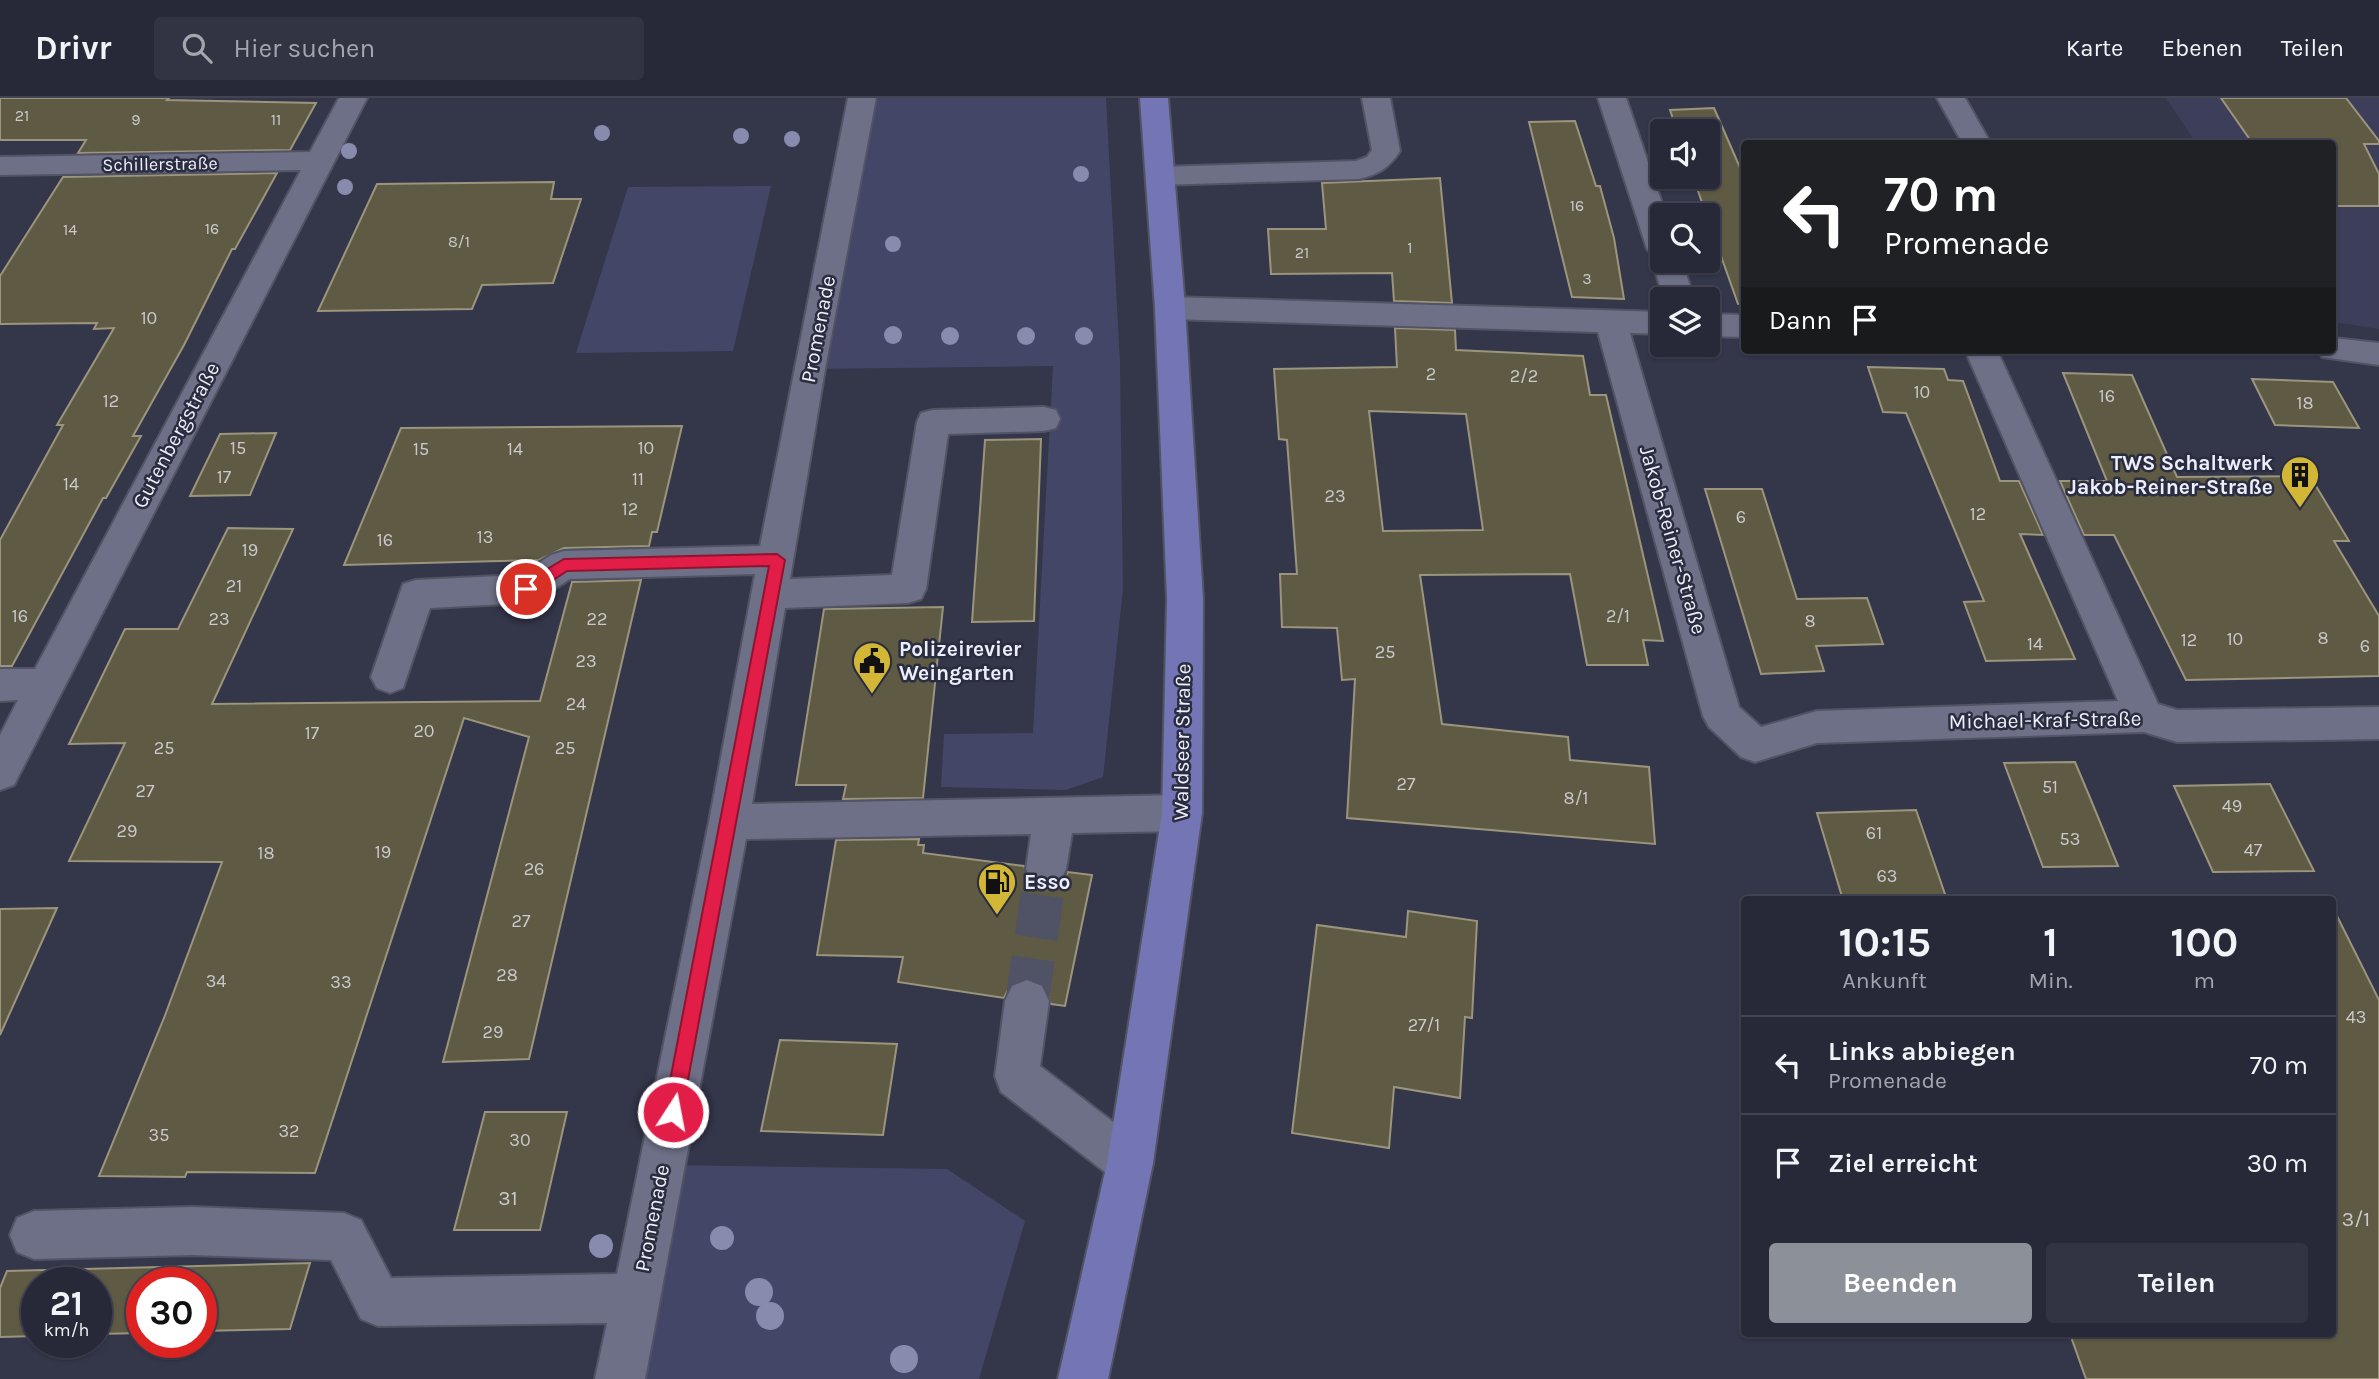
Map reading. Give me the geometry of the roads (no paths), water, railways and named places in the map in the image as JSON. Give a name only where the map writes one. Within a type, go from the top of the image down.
[{"type":"main road","name":"Waldseer Straße","points":[[1083,1379],[1130,1163],[1182,813],[1185,599],[1170,308],[1154,98]]},
{"type":"street","name":"Gutenbergstraße","points":[[0,773],[353,98]]},
{"type":"street","name":"Promenade","points":[[620,1379],[729,822],[809,369],[862,98]]},
{"type":"street","points":[[1160,176],[1359,170],[1377,163],[1386,151],[1376,98]]},
{"type":"street","points":[[1612,98],[1650,212]]},
{"type":"street","points":[[1951,98],[1975,140]]},
{"type":"street","name":"Schillerstraße","points":[[0,166],[320,161]]},
{"type":"street","points":[[1170,308],[1650,323]]},
{"type":"street","name":"Jakob-Reiner-Straße","points":[[1611,321],[1722,716],[1755,746]]},
{"type":"street","points":[[1720,325],[1741,326]]},
{"type":"street","points":[[2356,351],[2379,383]]},
{"type":"street","points":[[1983,354],[2144,716]]},
{"type":"street","points":[[390,677],[416,594],[526,589],[564,565],[774,577],[908,589],[933,422],[1044,419]]},
{"type":"street","points":[[0,685],[45,684]]},
{"type":"street","name":"Michael-Kraf-Straße","points":[[1755,746],[1817,727],[2144,716],[2177,726],[2379,723]]},
{"type":"street","points":[[729,822],[1182,813]]},
{"type":"street","points":[[1046,869],[1054,816]]},
{"type":"street","points":[[1027,1001],[1017,1076],[1130,1163]]},
{"type":"street","name":"Promenade","points":[[34,1235],[192,1231],[344,1237],[378,1302],[637,1298]]},
{"type":"tunnel","points":[[1027,1001],[1046,869]]},
{"type":"place","name":"TWS Schaltwerk Jakob-Reiner-Straße","points":[[2300,509]]},
{"type":"place","name":"Polizeirevier Weingarten","points":[[872,695]]},
{"type":"place","name":"Esso","points":[[997,916]]}]
